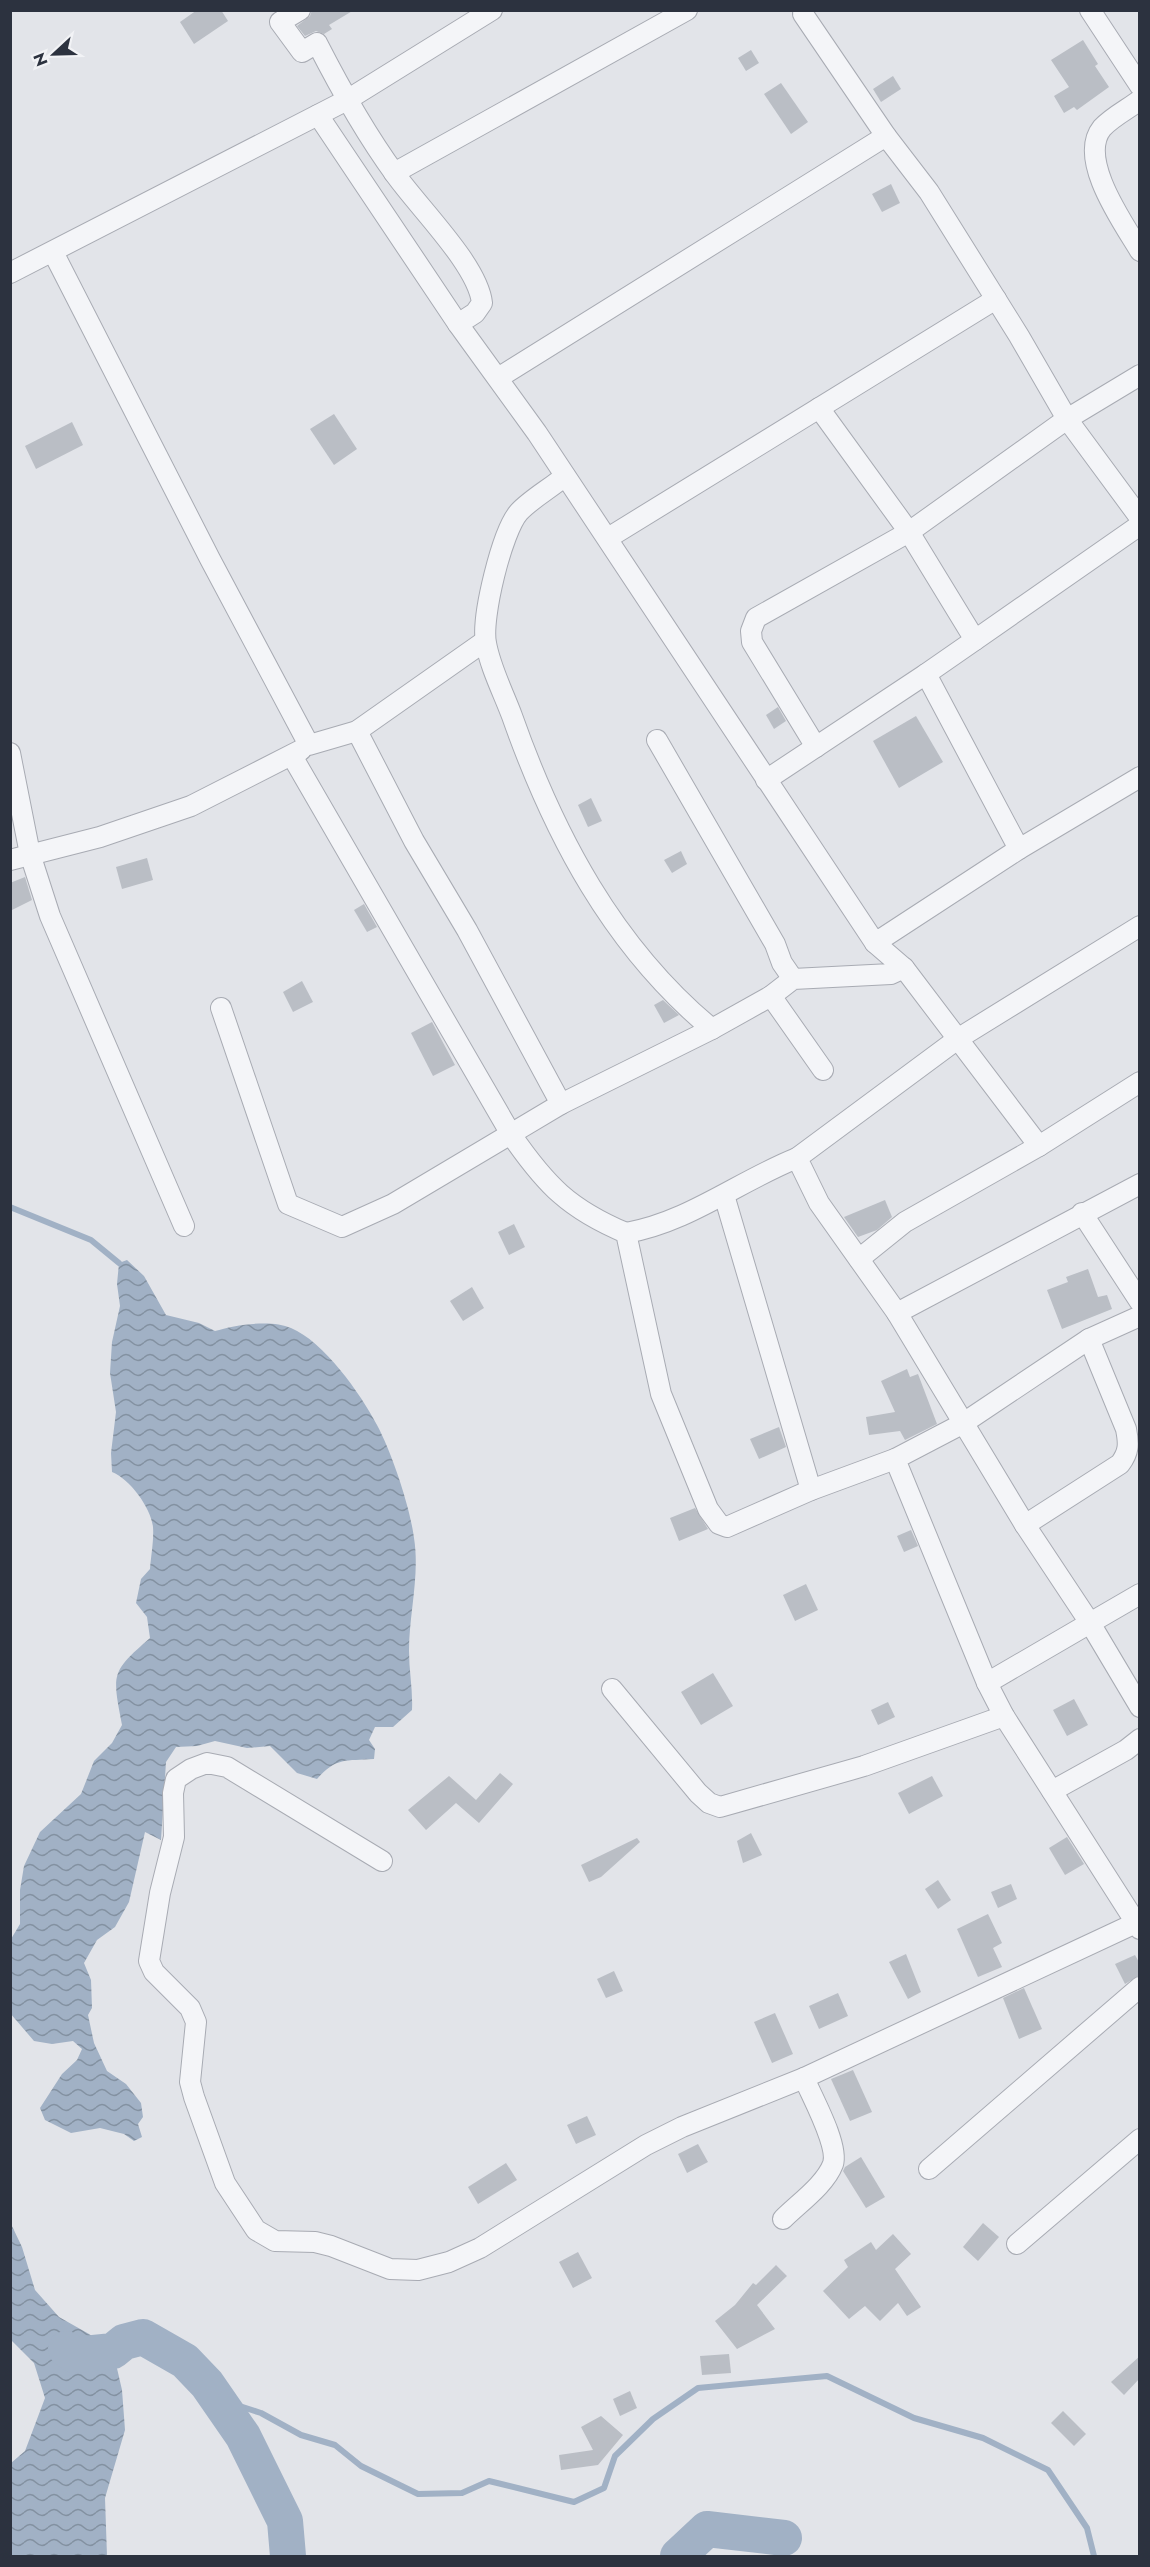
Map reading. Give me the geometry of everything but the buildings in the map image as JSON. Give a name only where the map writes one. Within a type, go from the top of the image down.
[{"type":"street","points":[[300,10],[280,22],[302,52],[317,43],[347,100],[393,173],[475,277],[482,303],[475,313],[458,324]]},
{"type":"street","points":[[10,273],[347,100],[492,10]]},
{"type":"street","points":[[393,173],[687,10]]},
{"type":"street","points":[[1090,10],[1140,86]]},
{"type":"street","points":[[803,14],[886,136],[929,192],[1067,419],[1140,518]]},
{"type":"street","points":[[1140,100],[1102,128],[1096,141],[1096,162],[1102,184],[1140,251]]},
{"type":"street","points":[[318,115],[458,324],[608,538],[874,943],[904,968],[1039,1146]]},
{"type":"street","points":[[498,378],[886,136]]},
{"type":"street","points":[[53,252],[210,559],[309,745]]},
{"type":"street","points":[[608,538],[996,299]]},
{"type":"street","points":[[816,747],[752,642],[751,631],[756,618],[909,532],[1067,419],[1140,375]]},
{"type":"street","points":[[819,408],[909,532],[975,640]]},
{"type":"street","points":[[565,476],[518,513],[505,538],[492,582],[485,641],[532,773],[600,906],[677,1000],[712,1029]]},
{"type":"street","points":[[766,780],[926,674],[1140,525]]},
{"type":"street","points":[[10,860],[100,837],[191,806],[292,756],[309,745],[357,731],[485,641]]},
{"type":"street","points":[[926,674],[1019,849]]},
{"type":"street","points":[[357,731],[414,841],[467,930],[561,1104]]},
{"type":"street","points":[[657,740],[793,979]]},
{"type":"street","points":[[10,753],[30,854],[50,916],[184,1226]]},
{"type":"street","points":[[292,756],[512,1136],[536,1170],[561,1197],[596,1220],[626,1233],[663,1225],[724,1195],[742,1183],[797,1158],[959,1038],[1140,926]]},
{"type":"street","points":[[874,943],[1019,849],[1140,777]]},
{"type":"street","points":[[221,1008],[288,1204],[342,1227],[393,1204],[512,1136],[561,1104],[712,1029],[771,996],[793,979],[891,974],[904,968]]},
{"type":"street","points":[[771,996],[823,1070]]},
{"type":"street","points":[[859,1259],[905,1222],[1039,1146],[1140,1082]]},
{"type":"street","points":[[797,1158],[819,1203],[897,1313],[962,1424],[1090,1623],[1140,1707]]},
{"type":"street","points":[[897,1313],[1140,1184]]},
{"type":"street","points":[[724,1195],[811,1490]]},
{"type":"street","points":[[1082,1213],[1140,1302]]},
{"type":"street","points":[[626,1233],[661,1394],[708,1509],[719,1524],[727,1527],[811,1490],[895,1459],[962,1424],[1089,1339],[1140,1316]]},
{"type":"street","points":[[1025,1525],[1120,1464],[1128,1454],[1129,1443],[1126,1429],[1089,1339]]},
{"type":"street","points":[[381,1861],[227,1767],[207,1763],[191,1768],[176,1779],[173,1792],[174,1837],[158,1904],[149,1961],[154,1972],[190,2008],[196,2022],[190,2082],[225,2183],[256,2230],[275,2241],[315,2242],[331,2246],[390,2269],[418,2270],[449,2262],[480,2248],[646,2145],[682,2127],[804,2078],[1139,1924],[1004,1716],[987,1683],[895,1459]]},
{"type":"street","points":[[987,1683],[1140,1594]]},
{"type":"street","points":[[612,1689],[698,1793],[709,1803],[720,1807],[864,1766],[1004,1716]]},
{"type":"street","points":[[1052,1791],[1126,1750],[1140,1739]]},
{"type":"street","points":[[929,2169],[1140,1987]]},
{"type":"street","points":[[783,2219],[824,2178],[833,2164],[834,2150],[804,2078]]},
{"type":"street","points":[[1017,2244],[1140,2139]]},
{"type":"water","points":[[127,1260],[144,1276],[166,1315],[199,1323],[215,1331],[253,1324],[283,1325],[303,1335],[328,1356],[361,1399],[389,1450],[409,1511],[416,1552],[409,1637],[412,1710],[393,1727],[375,1727],[369,1740],[375,1749],[374,1759],[349,1760],[336,1764],[317,1779],[297,1773],[270,1746],[247,1748],[215,1741],[197,1746],[176,1747],[166,1762],[161,1840],[145,1832],[129,1902],[115,1927],[97,1940],[84,1963],[91,1980],[92,2008],[88,2015],[94,2043],[107,2071],[126,2084],[141,2103],[143,2117],[138,2124],[142,2137],[134,2141],[124,2134],[100,2128],[71,2133],[45,2120],[40,2108],[62,2074],[77,2060],[82,2049],[73,2041],[52,2044],[34,2041],[10,2013],[11,1939],[20,1924],[20,1890],[24,1866],[40,1832],[81,1794],[94,1761],[112,1743],[122,1725],[116,1684],[118,1675],[121,1667],[150,1638],[147,1617],[136,1603],[141,1579],[150,1569],[153,1527],[144,1503],[126,1481],[112,1472],[111,1453],[116,1412],[110,1373],[112,1342],[120,1306],[117,1284],[119,1263]]},
{"type":"water","points":[[11,2224],[22,2247],[35,2290],[59,2317],[113,2351],[122,2390],[125,2430],[105,2498],[107,2556],[11,2556],[11,2463],[25,2451],[45,2398],[34,2363],[11,2340]]},
{"type":"waterway","points":[[10,1207],[91,1240],[119,1263]]},
{"type":"waterway","points":[[66,2349],[74,2355],[113,2351],[124,2342],[143,2337],[185,2361],[207,2384],[243,2436],[285,2521],[288,2556]]},
{"type":"waterway","points":[[218,2399],[261,2413],[301,2435],[335,2445],[361,2466],[418,2494],[462,2493],[489,2481],[574,2502],[604,2488],[615,2456],[653,2419],[698,2388],[827,2376],[914,2418],[983,2438],[1048,2470],[1087,2528],[1094,2556]]},
{"type":"waterway","points":[[678,2556],[707,2529],[784,2538]]}]
